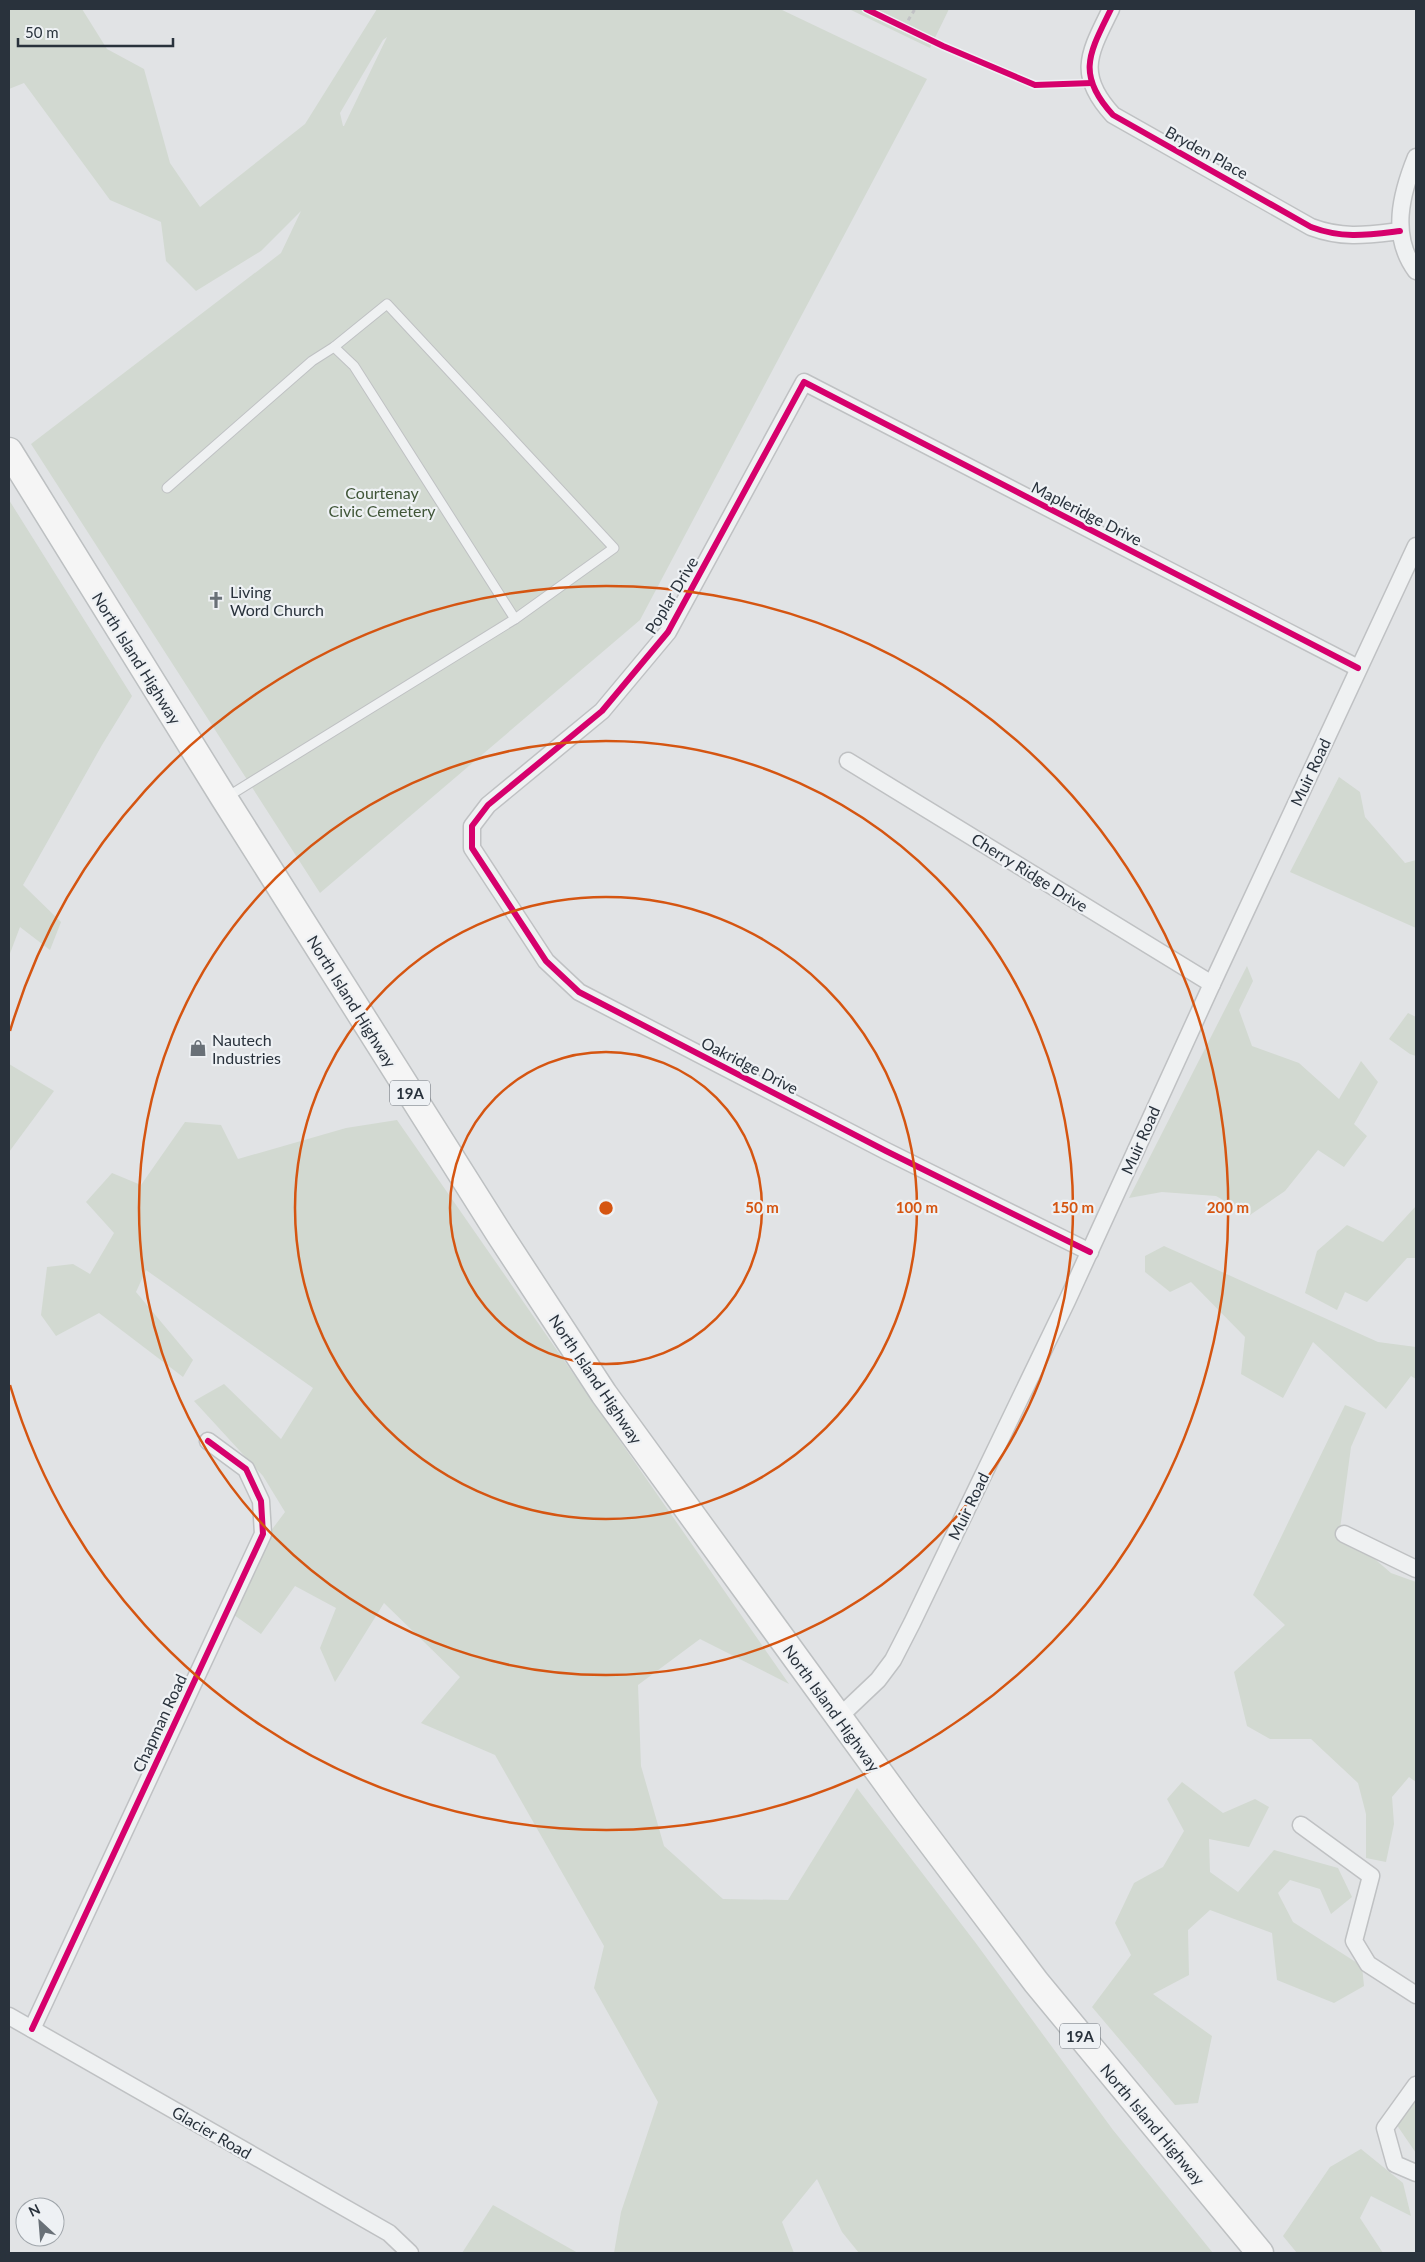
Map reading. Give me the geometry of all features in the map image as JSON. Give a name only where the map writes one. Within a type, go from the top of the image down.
[{"type":"main road","name":"North Island Highway","points":[[9,451],[224,798],[495,1227],[604,1394],[839,1717],[1036,1982],[1260,2253]]},
{"type":"street","name":"Bryden Place","points":[[1111,9],[1091,50],[1089,68],[1096,93],[1112,115],[1319,230],[1345,236],[1400,231]]},
{"type":"street","points":[[1416,157],[1404,190],[1400,231],[1404,250],[1416,271]]},
{"type":"street","name":"Mapleridge Drive","points":[[804,382],[1358,668]]},
{"type":"street","name":"Poplar Drive","points":[[472,826],[488,805],[602,711],[668,632],[804,382]]},
{"type":"street","name":"Muir Road","points":[[839,1717],[878,1680],[893,1660],[1090,1252],[1212,984],[1416,546]]},
{"type":"street","name":"Cherry Ridge Drive","points":[[848,761],[1212,984]]},
{"type":"street","name":"Oakridge Drive","points":[[472,826],[472,848],[546,961],[579,992],[877,1146],[1090,1252]]},
{"type":"street","name":"Chapman Road","points":[[32,2029],[263,1534],[261,1501],[246,1469],[208,1441]]},
{"type":"street","points":[[1344,1534],[1416,1569]]},
{"type":"street","points":[[1301,1825],[1371,1876],[1354,1941],[1368,1964],[1416,1995]]},
{"type":"street","name":"Glacier Road","points":[[9,2016],[389,2233],[410,2253]]},
{"type":"street","points":[[1416,2085],[1385,2128],[1395,2164],[1416,2173]]},
{"type":"lane","points":[[167,488],[312,361],[334,347],[387,304],[614,548],[514,619],[224,798]]},
{"type":"lane","points":[[334,347],[354,366],[514,619]]},
{"type":"path","points":[[904,27],[915,9]]},
{"type":"path","points":[[896,23],[912,31]]},
{"type":"green space","name":"Courtenay Civic Cemetery","points":[[9,9],[82,9],[107,49],[144,69],[170,163],[200,207],[305,124],[377,9],[780,9],[927,79],[640,620],[320,893],[31,444],[281,253],[301,211],[261,251],[196,291],[166,261],[161,222],[110,200],[24,83],[9,89]],"holes":[[[387,37],[344,126],[340,113],[383,40]]]},
{"type":"green space","points":[[849,9],[949,9],[930,48]]},
{"type":"green space","points":[[9,500],[132,696],[102,745],[23,885],[61,922],[50,950],[20,927],[9,956]]},
{"type":"green space","points":[[1339,777],[1360,792],[1365,817],[1405,863],[1416,860],[1416,928],[1290,872]]},
{"type":"green space","points":[[1247,966],[1253,981],[1239,1010],[1252,1046],[1299,1063],[1339,1099],[1361,1061],[1378,1082],[1354,1124],[1367,1136],[1344,1167],[1318,1150],[1285,1191],[1250,1215],[1216,1196],[1162,1192],[1129,1198]]},
{"type":"green space","points":[[1408,1013],[1416,1017],[1416,1056],[1410,1054],[1389,1039]]},
{"type":"green space","points":[[9,1064],[54,1091],[9,1152]]},
{"type":"green space","points":[[397,1120],[789,1684],[700,1639],[638,1685],[641,1766],[664,1846],[723,1899],[788,1900],[857,1788],[975,1942],[1113,2130],[1213,2253],[859,2253],[842,2232],[817,2179],[782,2222],[794,2253],[614,2253],[621,2212],[658,2102],[594,1988],[604,1946],[495,1755],[421,1723],[460,1677],[384,1603],[335,1682],[320,1648],[336,1608],[295,1586],[261,1634],[234,1615],[261,1544],[285,1512],[263,1476],[194,1401],[224,1384],[281,1439],[313,1388],[146,1270],[136,1292],[193,1360],[183,1377],[99,1313],[56,1336],[41,1315],[47,1267],[73,1264],[90,1274],[114,1233],[86,1202],[112,1173],[141,1185],[185,1122],[221,1125],[238,1159],[346,1128]]},
{"type":"green space","points":[[1416,1206],[1416,1258],[1407,1258],[1367,1302],[1345,1292],[1337,1310],[1305,1293],[1317,1251],[1347,1225],[1383,1242]]},
{"type":"green space","points":[[1164,1246],[1378,1342],[1416,1347],[1416,1379],[1411,1376],[1386,1409],[1313,1342],[1283,1398],[1241,1374],[1245,1337],[1191,1282],[1170,1292],[1145,1272],[1145,1256]]},
{"type":"green space","points":[[1345,1405],[1366,1413],[1351,1447],[1340,1529],[1391,1573],[1416,1582],[1416,1782],[1409,1777],[1392,1797],[1394,1824],[1386,1862],[1366,1858],[1366,1814],[1358,1783],[1311,1739],[1270,1739],[1247,1726],[1234,1672],[1285,1625],[1253,1595]]},
{"type":"green space","points":[[1182,1782],[1223,1813],[1255,1799],[1269,1807],[1249,1847],[1209,1839],[1210,1872],[1238,1892],[1274,1850],[1338,1868],[1352,1897],[1331,1914],[1320,1889],[1290,1880],[1278,1893],[1293,1922],[1362,1966],[1364,1986],[1334,2003],[1277,1980],[1272,1933],[1210,1910],[1188,1930],[1189,1975],[1153,1994],[1212,2036],[1198,2103],[1175,2105],[1092,2007],[1131,1955],[1115,1923],[1134,1883],[1163,1867],[1184,1831],[1167,1799]]},
{"type":"green space","points":[[1416,2090],[1416,2153],[1392,2118]]},
{"type":"green space","points":[[1361,2149],[1403,2183],[1411,2216],[1371,2196],[1360,2218],[1383,2253],[1297,2253],[1283,2236],[1330,2167]]},
{"type":"green space","points":[[493,2205],[578,2253],[462,2253]]},
{"type":"cycle path","points":[[866,9],[943,46],[1035,85],[1092,83]]},
{"type":"cycle path","points":[[1111,9],[1092,51],[1090,75],[1101,100],[1113,115],[1311,227],[1345,235],[1366,235],[1400,231]]},
{"type":"cycle path","points":[[1090,1252],[886,1151],[579,992],[546,961],[472,848],[472,826],[488,805],[602,711],[668,632],[804,382],[1358,668]]},
{"type":"cycle path","points":[[32,2029],[263,1534],[261,1501],[246,1469],[208,1441]]},
{"type":"place","name":"Living Word Church","points":[[216,600]]},
{"type":"place","name":"Nautech Industries","points":[[198,1048]]}]
